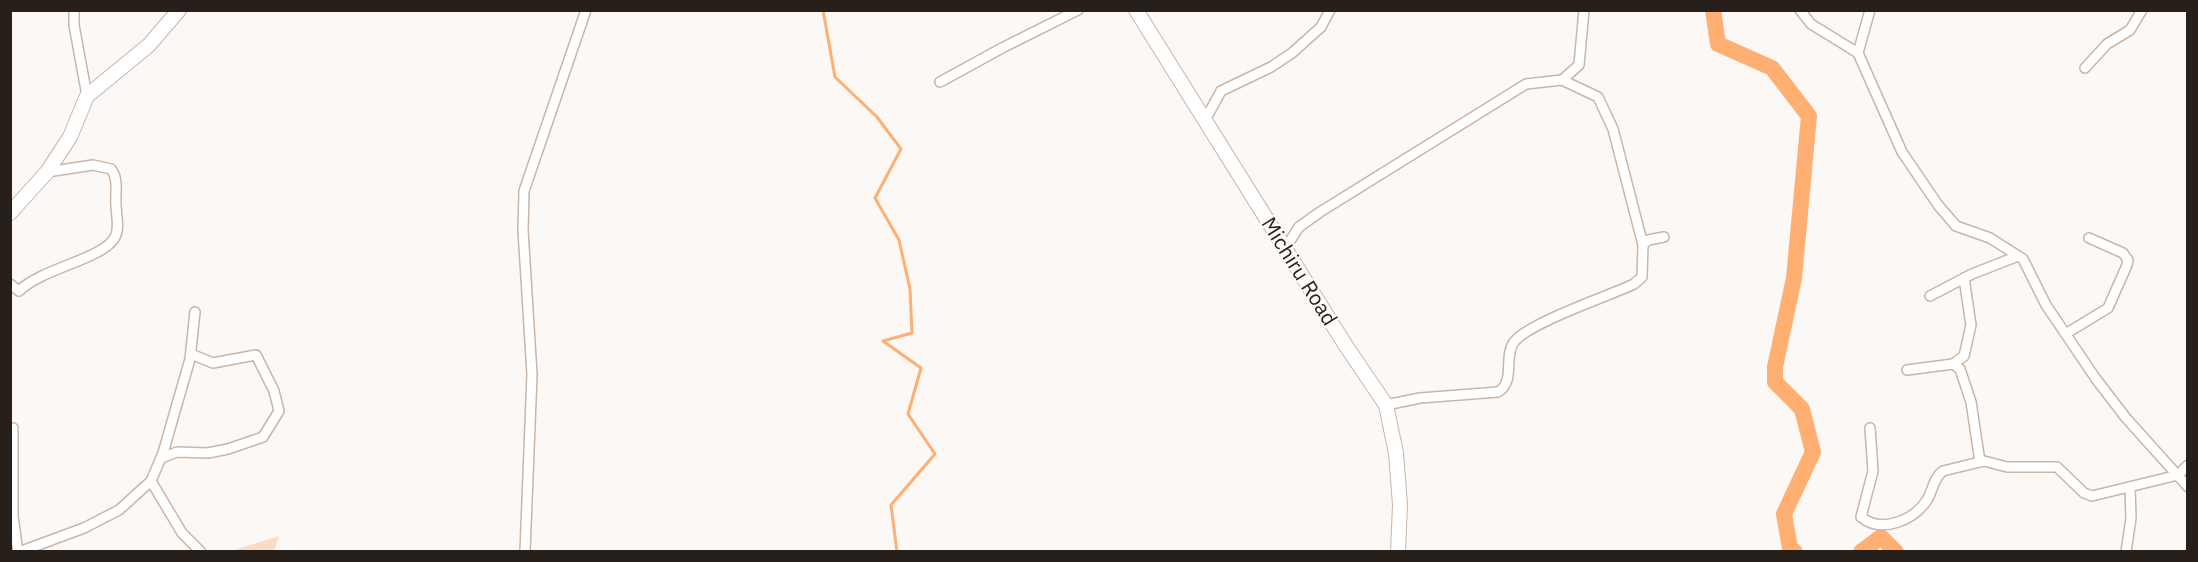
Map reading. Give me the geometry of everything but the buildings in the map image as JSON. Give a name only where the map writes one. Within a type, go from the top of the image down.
[{"type":"street","points":[[74,10],[74,25],[87,96]]},
{"type":"street","points":[[10,213],[47,172],[70,136],[87,96],[149,45],[179,10]]},
{"type":"street","points":[[525,552],[532,374],[523,230],[524,191],[586,10]]},
{"type":"street","points":[[940,82],[1078,10]]},
{"type":"street","name":"Michiru Road","points":[[1136,10],[1204,122],[1386,405],[1396,453],[1400,505],[1398,552]]},
{"type":"street","points":[[1204,122],[1221,91],[1271,67],[1292,53],[1321,27],[1330,10]]},
{"type":"street","points":[[1563,80],[1579,65],[1584,10]]},
{"type":"street","points":[[1800,10],[1810,24],[1858,53],[1905,159],[1949,220],[1965,230],[1990,238],[2018,256],[2035,280],[2046,305],[2126,418],[2187,487]]},
{"type":"street","points":[[1858,53],[1870,10]]},
{"type":"street","points":[[2085,68],[2107,44],[2130,30],[2142,10]]},
{"type":"street","points":[[1286,247],[1299,227],[1320,212],[1526,84],[1563,80],[1598,97],[1613,129],[1643,245],[1640,281],[1527,331],[1512,346],[1508,381],[1504,389],[1498,392],[1420,398],[1386,405]]},
{"type":"street","points":[[10,284],[19,291],[46,272],[93,254],[109,244],[116,236],[116,183],[111,169],[93,165],[47,172]]},
{"type":"street","points":[[1643,245],[1648,240],[1664,237]]},
{"type":"street","points":[[2067,333],[2108,308],[2127,265],[2128,260],[2122,253],[2089,238]]},
{"type":"street","points":[[1930,296],[1964,278],[2018,256]]},
{"type":"street","points":[[1907,370],[1953,364],[1964,356],[1971,325],[1964,278]]},
{"type":"street","points":[[13,428],[13,516],[19,552],[84,528],[119,510],[151,481],[161,458],[191,354],[195,312]]},
{"type":"street","points":[[161,458],[177,452],[208,453],[228,449],[263,437],[279,411],[274,391],[256,355],[213,363],[191,354]]},
{"type":"street","points":[[1953,364],[1965,377],[1980,462]]},
{"type":"street","points":[[1870,428],[1873,471],[1868,499],[1861,513],[1864,520],[1889,525],[1903,520],[1927,500],[1942,471],[1980,462],[2007,467],[2057,467],[2088,495],[2130,488],[2178,475],[2187,465]]},
{"type":"street","points":[[151,481],[175,523],[201,552]]},
{"type":"street","points":[[2126,552],[2131,518],[2130,488]]},
{"type":"shaded area","points":[[279,536],[274,551],[231,551]]},
{"type":"waterway","points":[[823,10],[835,77],[877,117],[901,149],[875,198],[899,240],[910,289],[912,333],[883,341],[921,368],[908,414],[935,454],[891,505],[897,552]]},
{"type":"waterway","points":[[1713,10],[1718,44],[1772,68],[1809,116],[1794,278],[1775,367],[1775,382],[1802,409],[1813,452],[1784,514],[1790,548],[1795,552]]},
{"type":"waterway","points":[[1861,552],[1881,537],[1896,552]]}]
